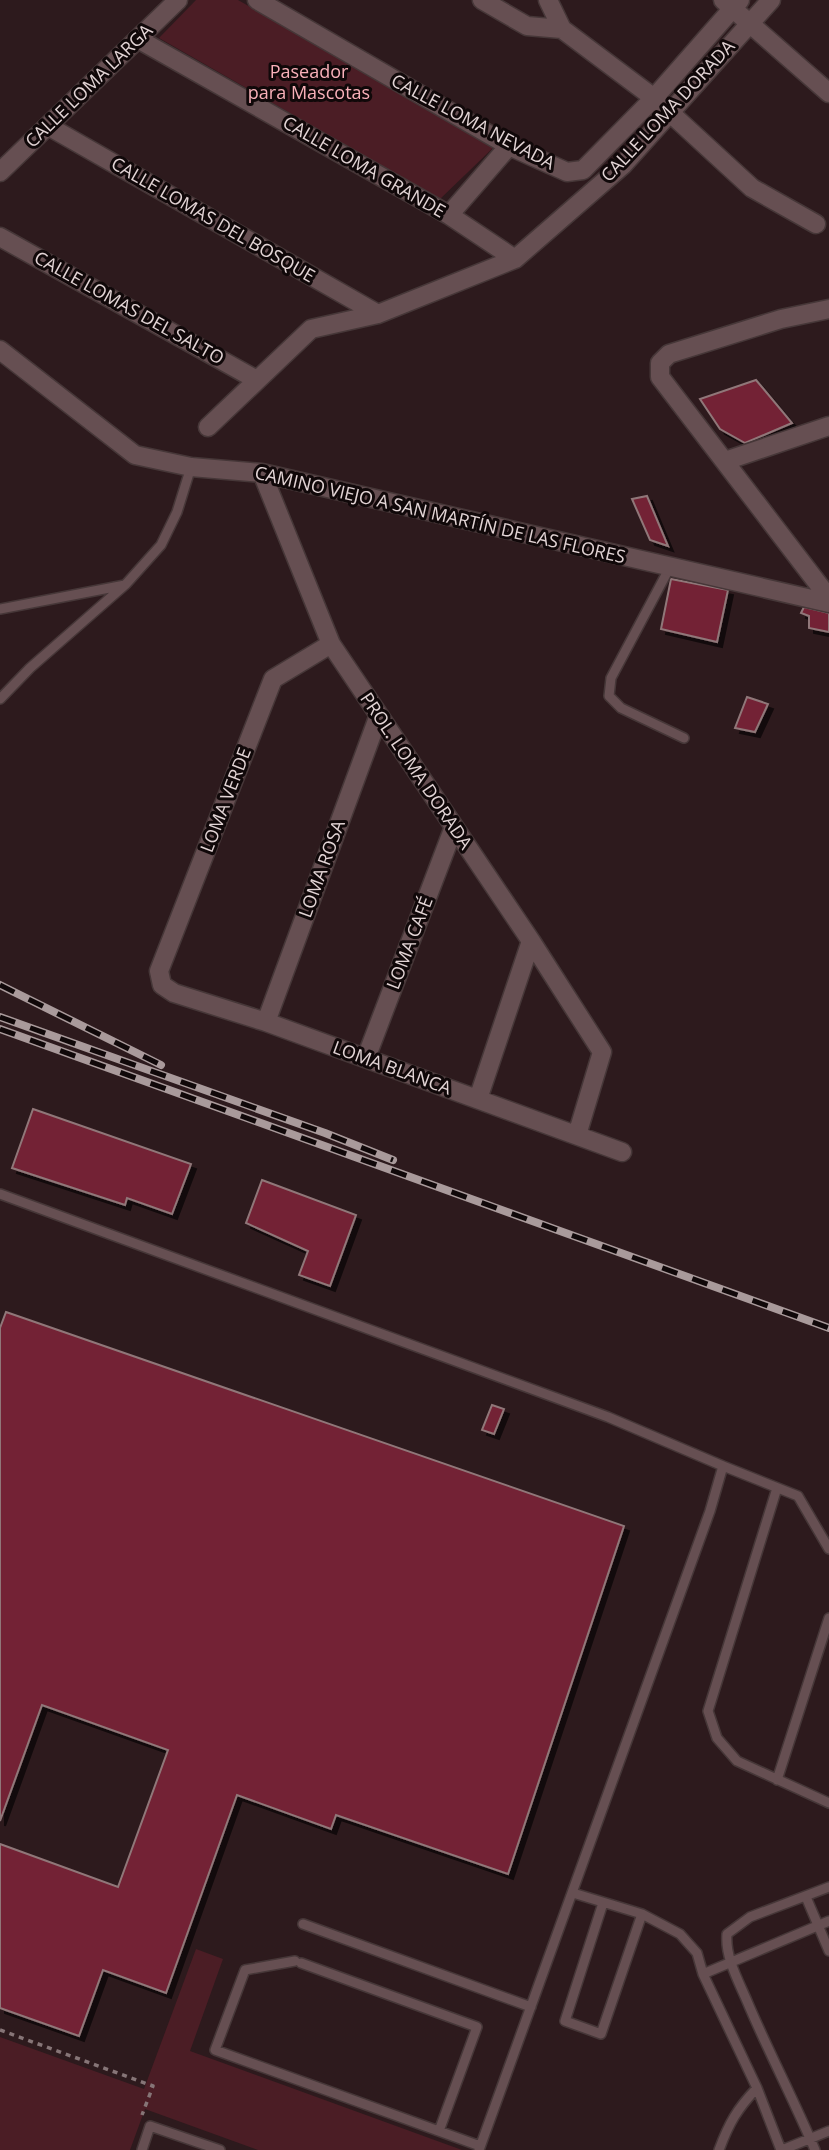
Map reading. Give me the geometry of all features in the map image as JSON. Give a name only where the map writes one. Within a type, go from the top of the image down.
[{"type":"street","name":"CALLE LOMA LARGA","points":[[0,172],[178,0]]},
{"type":"street","name":"CALLE LOMA NEVADA","points":[[257,0],[509,146],[567,172],[583,170],[654,98]]},
{"type":"street","points":[[481,0],[527,26],[562,29]]},
{"type":"street","points":[[548,0],[562,29],[671,111],[752,188],[816,224]]},
{"type":"street","name":"CALLE LOMA DORADA","points":[[208,427],[310,329],[378,314],[515,259],[623,165],[771,0]]},
{"type":"street","points":[[654,98],[732,3],[750,23],[829,93]]},
{"type":"street","name":"CALLE LOMA GRANDE","points":[[138,39],[449,215],[515,259]]},
{"type":"street","name":"CALLE LOMAS DEL BOSQUE","points":[[48,126],[378,314]]},
{"type":"street","points":[[449,215],[509,146]]},
{"type":"street","name":"CALLE LOMAS DEL SALTO","points":[[0,237],[257,380]]},
{"type":"street","points":[[829,309],[781,319],[681,350],[669,354],[660,363],[660,377],[829,601]]},
{"type":"street","name":"CAMINO VIEJO A SAN MARTÍN DE LAS FLORES","points":[[0,350],[135,455],[191,467],[262,473],[829,601]]},
{"type":"street","points":[[725,461],[828,427]]},
{"type":"street","name":"PROL. LOMA DORADA","points":[[262,473],[331,644],[531,941],[601,1052],[577,1135]]},
{"type":"street","name":"LOMA VERDE","points":[[162,985],[159,971],[273,679],[331,644]]},
{"type":"street","name":"LOMA ROSA","points":[[266,1022],[379,715]]},
{"type":"street","name":"LOMA CAFÉ","points":[[366,1058],[454,827]]},
{"type":"street","points":[[478,1100],[531,941]]},
{"type":"street","name":"LOMA BLANCA","points":[[162,985],[174,993],[266,1022],[622,1152]]},
{"type":"lane","points":[[0,699],[30,668],[126,584],[161,545],[177,513],[191,467]]},
{"type":"lane","points":[[670,567],[611,678],[609,696],[621,708],[684,738]]},
{"type":"lane","points":[[0,609],[126,584]]},
{"type":"lane","points":[[0,1194],[608,1417],[798,1496],[829,1549]]},
{"type":"lane","points":[[439,2131],[477,2027],[298,1962],[244,1970],[215,2050],[479,2148],[710,1511],[723,1466]]},
{"type":"lane","points":[[777,1488],[708,1711],[717,1738],[737,1761],[829,1803]]},
{"type":"lane","points":[[777,1780],[829,1618]]},
{"type":"lane","points":[[815,2150],[770,2054],[726,1944],[727,1934],[750,1917],[829,1887]]},
{"type":"lane","points":[[573,1893],[642,1914],[680,1934],[697,1953],[703,1975],[757,2088],[781,2150],[829,2132]]},
{"type":"lane","points":[[806,1897],[829,1951]]},
{"type":"lane","points":[[603,1903],[565,2021],[601,2034],[642,1914]]},
{"type":"lane","points":[[703,1975],[829,1921]]},
{"type":"lane","points":[[303,1924],[531,2007]]},
{"type":"lane","points":[[719,2150],[728,2124],[740,2105],[757,2088]]},
{"type":"lane","points":[[142,2150],[150,2126],[220,2150]]},
{"type":"lane","points":[[181,2150],[185,2138]]},
{"type":"path","points":[[0,2031],[153,2086]]},
{"type":"green space","name":"Paseador para Mascotas","points":[[196,0],[238,0],[494,147],[440,199],[159,38]]},
{"type":"green space","points":[[196,1949],[223,1959],[190,2051],[462,2150],[258,2150],[145,2109],[130,2150],[0,2150],[0,2037],[144,2089]]},
{"type":"building","points":[[756,380],[792,423],[745,443],[720,429],[700,399]]},
{"type":"building","points":[[647,496],[668,546],[650,540],[632,499]]},
{"type":"building","points":[[671,579],[728,590],[717,642],[661,629]]},
{"type":"building","points":[[804,607],[829,613],[829,632],[809,628],[809,616],[801,613]]},
{"type":"building","points":[[747,697],[768,704],[755,732],[735,728]]},
{"type":"building","points":[[33,1109],[191,1164],[172,1214],[127,1198],[125,1205],[12,1168]]},
{"type":"building","points":[[262,1180],[356,1215],[330,1286],[299,1275],[308,1251],[246,1223]]},
{"type":"building","points":[[6,1312],[624,1526],[508,1874],[336,1815],[331,1829],[237,1795],[166,1993],[103,1970],[79,2036],[0,2008],[0,1844],[118,1887],[168,1750],[42,1705],[0,1821],[0,1328]]},
{"type":"building","points":[[492,1405],[504,1409],[494,1434],[482,1430]]},
{"type":"railway","points":[[0,985],[161,1065]]},
{"type":"railway","points":[[0,1017],[325,1133],[393,1160]]},
{"type":"railway","points":[[0,1029],[829,1328]]}]
